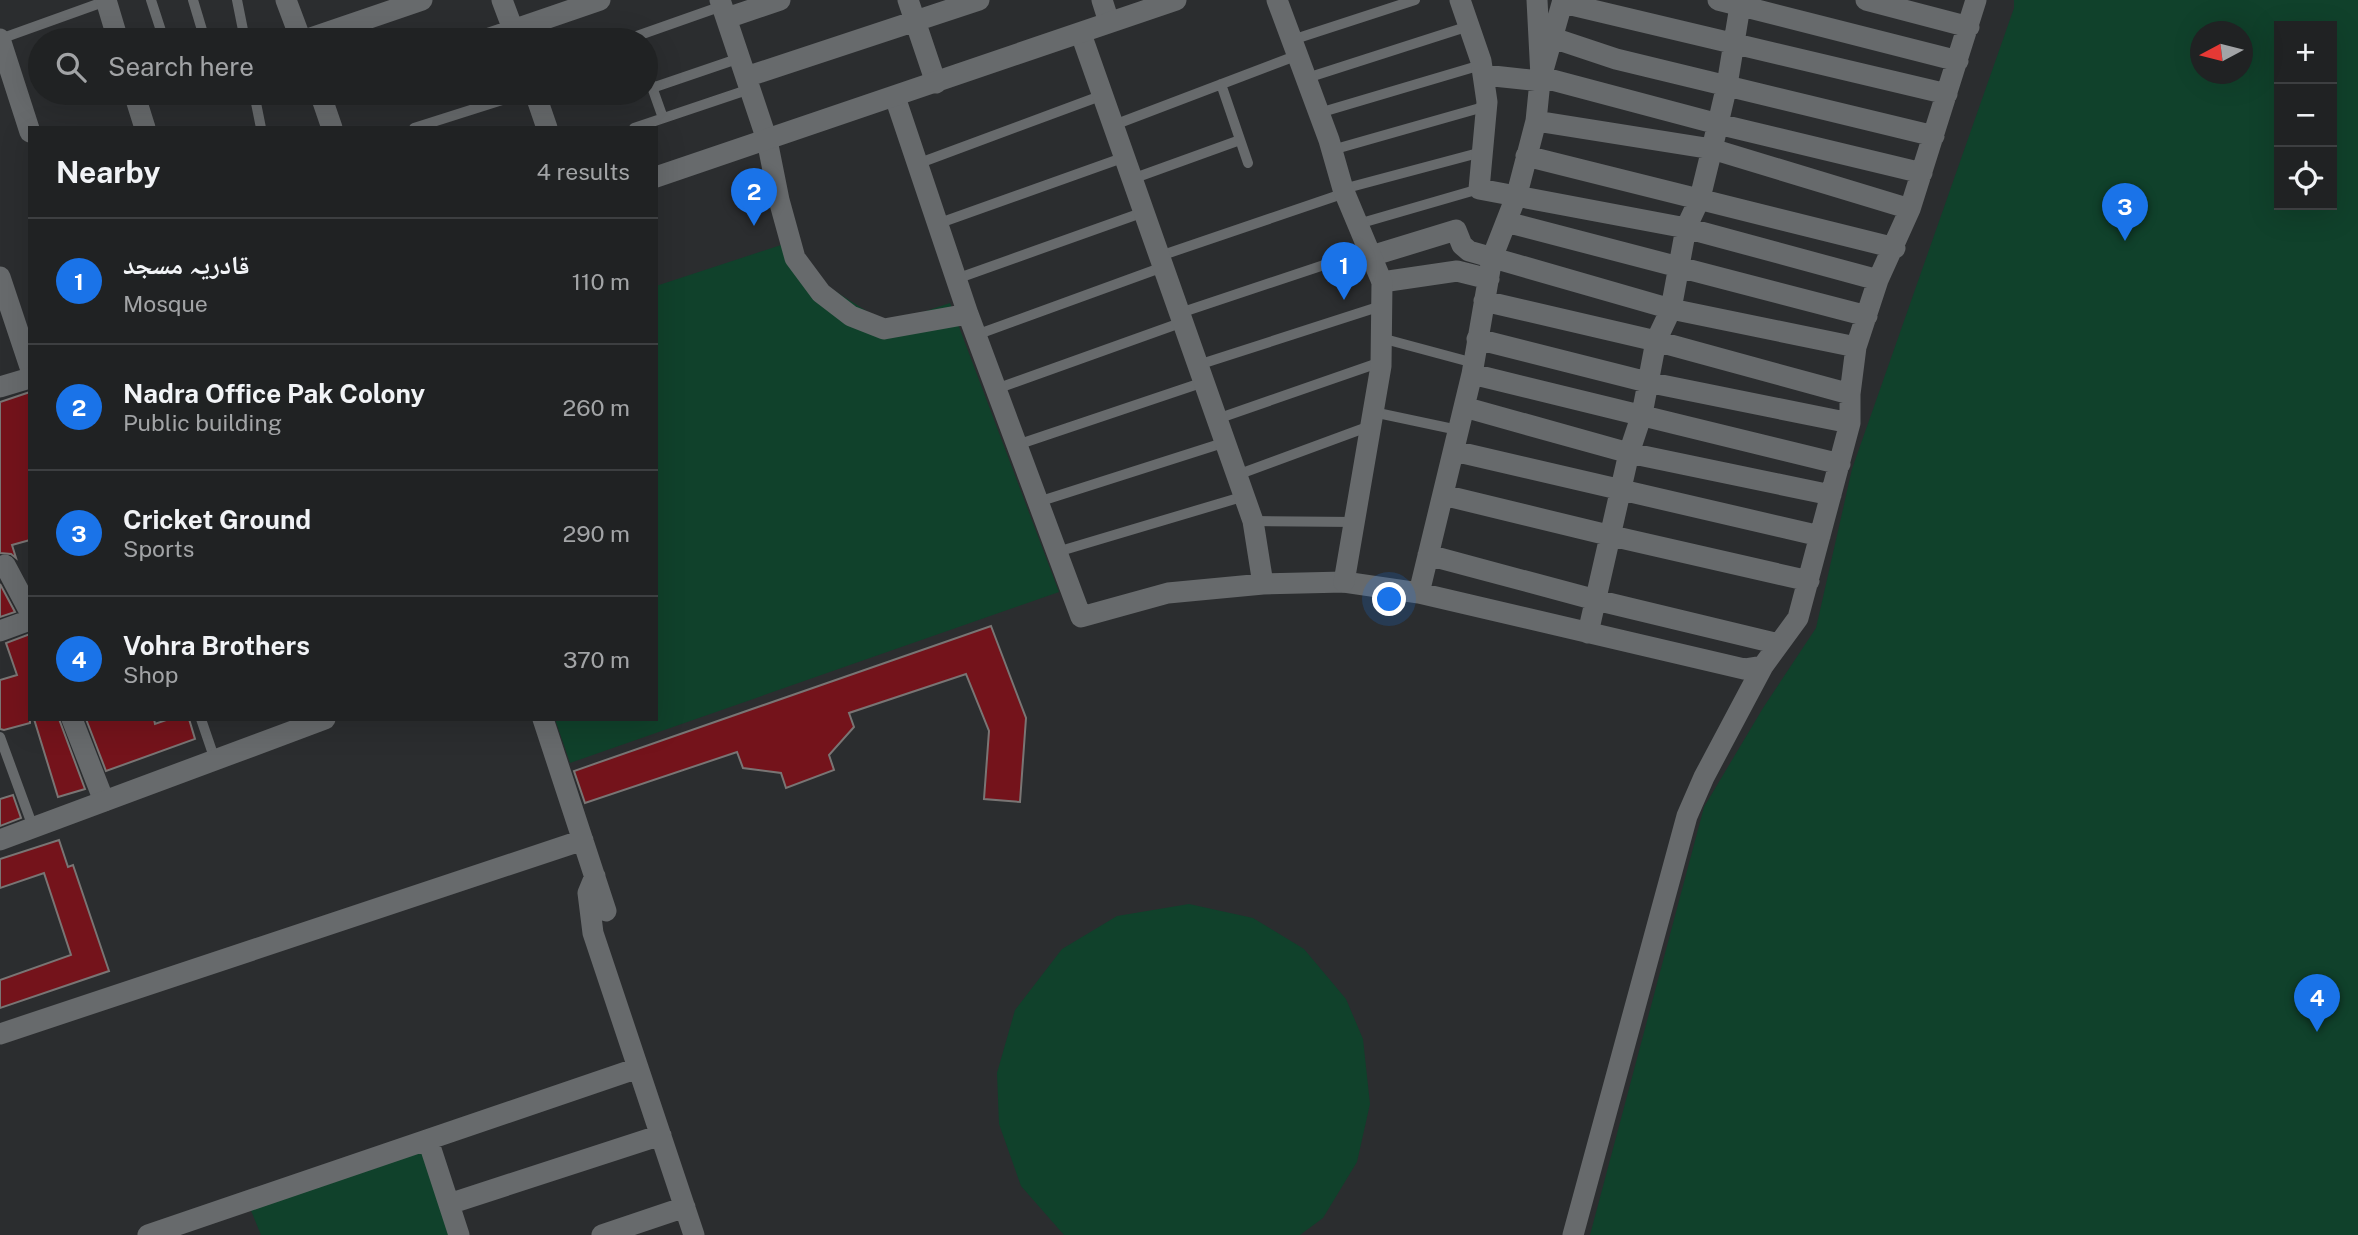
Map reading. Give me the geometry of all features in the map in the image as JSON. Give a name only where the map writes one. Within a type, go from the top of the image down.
[{"type":"street","points":[[106,0],[114,28]]},
{"type":"street","points":[[286,0],[298,28]]},
{"type":"street","points":[[339,28],[422,0]]},
{"type":"street","points":[[502,0],[512,28]]},
{"type":"street","points":[[532,28],[600,0]]},
{"type":"street","points":[[780,0],[723,8],[767,140],[779,200],[795,258],[821,293],[851,317],[884,329],[968,314]]},
{"type":"street","points":[[908,0],[936,83]]},
{"type":"street","points":[[745,75],[979,0]]},
{"type":"street","points":[[1102,0],[1109,22]]},
{"type":"street","points":[[658,176],[1176,0]]},
{"type":"street","points":[[1460,0],[1483,70],[1487,106],[1479,189],[1517,194],[1686,228],[1878,280]]},
{"type":"street","points":[[1537,0],[1541,79]]},
{"type":"street","points":[[1718,0],[1741,3],[1958,61]]},
{"type":"street","points":[[1866,0],[1969,27]]},
{"type":"street","points":[[1573,1235],[1687,816],[1709,766],[1763,666],[1798,618],[1850,423],[1850,394],[1856,347],[1878,280],[1895,248],[1910,209],[1976,0]]},
{"type":"street","points":[[1280,1],[1344,191],[1381,282],[1381,362],[1344,582]]},
{"type":"street","points":[[1419,593],[1473,368],[1490,269],[1517,194],[1535,121],[1541,79],[1563,1],[1947,94]]},
{"type":"street","points":[[1588,633],[1629,453],[1642,414],[1656,341],[1671,309],[1686,228],[1700,198],[1712,149],[1727,85],[1732,43],[1741,3]]},
{"type":"street","points":[[1081,34],[1253,520],[1263,584]]},
{"type":"street","points":[[1553,38],[1616,59],[1934,136]]},
{"type":"street","points":[[0,39],[28,126]]},
{"type":"street","points":[[1483,70],[1541,79],[1922,173]]},
{"type":"street","points":[[895,97],[968,314],[1081,617],[1167,593],[1263,584],[1344,582],[1419,593],[1744,669],[1763,666]]},
{"type":"street","points":[[138,105],[144,126]]},
{"type":"street","points":[[327,105],[332,126]]},
{"type":"street","points":[[539,105],[546,126]]},
{"type":"street","points":[[1535,121],[1712,149],[1910,209]]},
{"type":"street","points":[[1526,156],[1895,248]]},
{"type":"street","points":[[1506,222],[1867,316]]},
{"type":"street","points":[[1370,253],[1452,230],[1458,233],[1464,248],[1490,269]]},
{"type":"street","points":[[1381,282],[1490,269],[1856,347]]},
{"type":"street","points":[[0,276],[28,361]]},
{"type":"street","points":[[1484,301],[1656,341],[1850,394]]},
{"type":"street","points":[[1477,338],[1647,382],[1850,423]]},
{"type":"street","points":[[1473,368],[1840,464]]},
{"type":"street","points":[[0,387],[28,379]]},
{"type":"street","points":[[1464,407],[1629,453],[1831,495]]},
{"type":"street","points":[[1456,441],[1622,490],[1820,536]]},
{"type":"street","points":[[1443,495],[1809,581]]},
{"type":"street","points":[[1428,555],[1596,600],[1779,643]]},
{"type":"street","points":[[5,565],[28,608]]},
{"type":"street","points":[[0,631],[28,621]]},
{"type":"street","points":[[73,721],[103,801]]},
{"type":"street","points":[[0,840],[320,721]]},
{"type":"street","points":[[544,721],[606,911]]},
{"type":"street","points":[[0,1034],[583,840]]},
{"type":"street","points":[[595,876],[588,893],[593,933],[694,1235]]},
{"type":"street","points":[[148,1235],[638,1068]]},
{"type":"street","points":[[449,1204],[661,1135]]},
{"type":"street","points":[[428,1140],[459,1235]]},
{"type":"street","points":[[602,1235],[685,1207]]},
{"type":"lane","points":[[30,28],[106,0]]},
{"type":"lane","points":[[151,0],[160,28]]},
{"type":"lane","points":[[193,0],[201,28]]},
{"type":"lane","points":[[237,0],[243,28]]},
{"type":"lane","points":[[1114,125],[1221,84],[1295,47],[1415,0]]},
{"type":"lane","points":[[658,29],[723,8]]},
{"type":"lane","points":[[1307,78],[1469,26]]},
{"type":"lane","points":[[0,39],[28,29]]},
{"type":"lane","points":[[1319,113],[1483,70]]},
{"type":"lane","points":[[658,87],[745,75]]},
{"type":"lane","points":[[640,126],[663,118],[745,75]]},
{"type":"lane","points":[[1221,84],[1248,163]]},
{"type":"lane","points":[[917,164],[1103,95]]},
{"type":"lane","points":[[658,104],[663,118]]},
{"type":"lane","points":[[256,105],[261,126]]},
{"type":"lane","points":[[420,126],[486,105]]},
{"type":"lane","points":[[1332,150],[1487,106]]},
{"type":"lane","points":[[1132,179],[1240,140]]},
{"type":"lane","points":[[976,335],[1344,191],[1482,152]]},
{"type":"lane","points":[[937,224],[1125,157]]},
{"type":"lane","points":[[1358,224],[1479,189]]},
{"type":"lane","points":[[956,279],[1144,212]]},
{"type":"lane","points":[[996,388],[1181,318],[1370,253]]},
{"type":"lane","points":[[1017,445],[1381,306]]},
{"type":"lane","points":[[1381,338],[1473,368]]},
{"type":"lane","points":[[1217,419],[1381,362]]},
{"type":"lane","points":[[1237,475],[1371,419],[1456,441]]},
{"type":"lane","points":[[1038,502],[1226,442]]},
{"type":"lane","points":[[1057,552],[1245,496]]},
{"type":"lane","points":[[1253,520],[1354,522]]},
{"type":"lane","points":[[202,721],[215,760]]},
{"type":"lane","points":[[0,737],[33,827]]},
{"type":"green space","points":[[2014,0],[2358,0],[2358,1235],[1590,1235],[1704,807],[1763,708],[1816,628],[1852,469],[2014,8]]},
{"type":"green space","points":[[784,244],[827,286],[887,324],[950,303],[1059,592],[570,763],[556,721],[658,721],[658,285]]},
{"type":"green space","points":[[1189,904],[1253,918],[1304,949],[1346,999],[1363,1039],[1370,1104],[1357,1162],[1323,1218],[1300,1235],[1064,1235],[1021,1186],[999,1124],[997,1073],[1015,1010],[1062,949],[1117,916]]},
{"type":"green space","points":[[428,1140],[459,1235],[261,1235],[247,1201]]},
{"type":"building","points":[[28,393],[28,541],[12,545],[16,558],[11,554],[0,553],[0,402]]},
{"type":"building","points":[[0,584],[15,612],[0,617]]},
{"type":"building","points":[[991,626],[1026,718],[1020,802],[984,799],[989,731],[966,674],[849,713],[854,727],[829,755],[834,770],[786,788],[781,773],[743,768],[737,752],[585,803],[574,771]]},
{"type":"building","points":[[28,635],[30,723],[4,730],[0,729],[0,680],[17,675],[6,643]]},
{"type":"building","points":[[35,721],[60,721],[85,789],[58,797]]},
{"type":"building","points":[[87,721],[154,721],[155,724],[163,721],[190,721],[195,739],[106,771]]},
{"type":"building","points":[[13,795],[21,818],[0,826],[0,799]]},
{"type":"building","points":[[59,840],[68,867],[73,865],[109,971],[0,1008],[0,980],[71,955],[44,873],[0,888],[0,859]]},
{"type":"place","name":"Nadra Office Pak Colony","points":[[754,226]]},
{"type":"place","name":"Cricket Ground","points":[[2125,241]]},
{"type":"place","name":"قادریہ مسجد","points":[[1344,300]]},
{"type":"place","name":"Vohra Brothers","points":[[2317,1032]]}]
